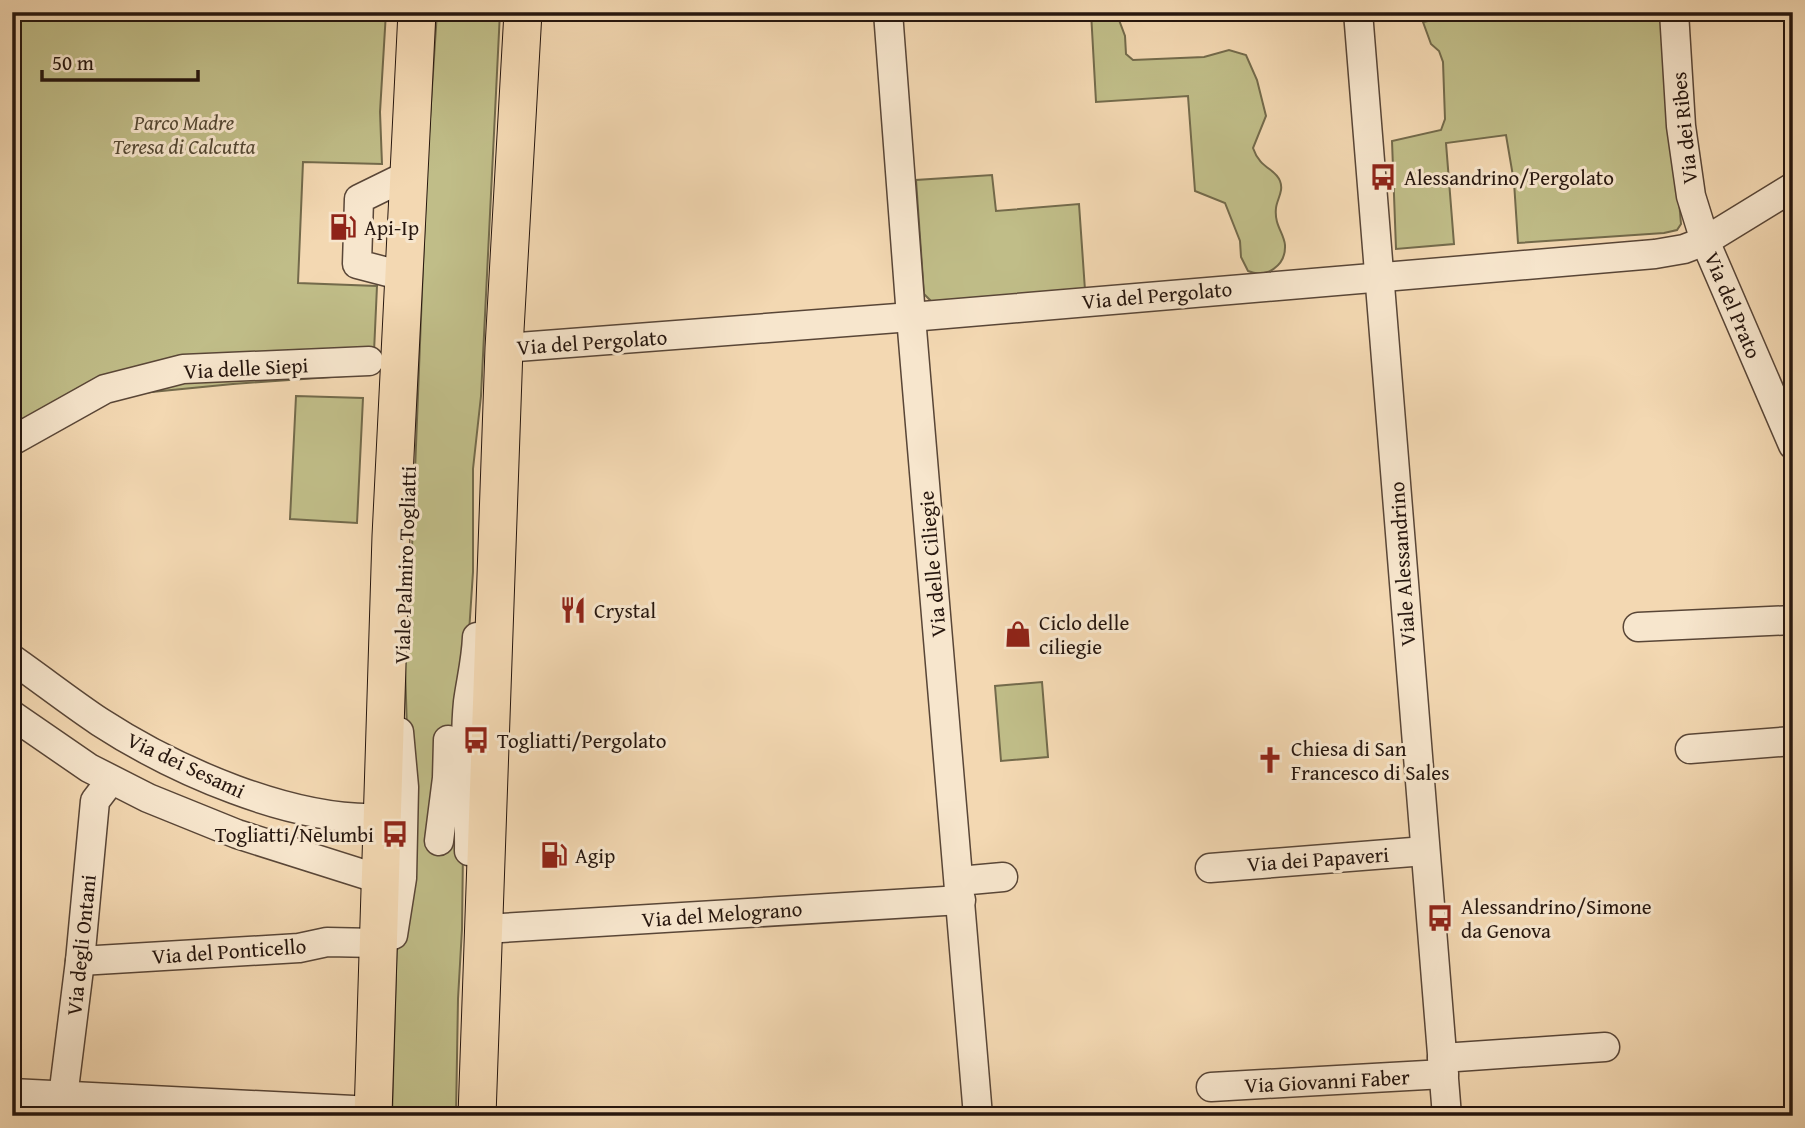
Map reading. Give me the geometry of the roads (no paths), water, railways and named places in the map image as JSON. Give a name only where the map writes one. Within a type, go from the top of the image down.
[{"type":"main road","name":"Viale Palmiro Togliatti","points":[[375,1114],[381,818],[403,276],[417,12]]},
{"type":"main road","points":[[477,1116],[504,348],[523,12]]},
{"type":"street","name":"Viale Palmiro Togliatti","points":[[375,1114],[385,1096],[393,929],[401,878],[404,788],[399,724],[411,398],[431,12]]},
{"type":"street","points":[[466,1116],[463,1110],[470,814],[467,776],[468,702],[476,664],[488,346],[506,12]]},
{"type":"street","name":"Via delle Ciliegie","points":[[888,12],[978,1116]]},
{"type":"street","name":"Viale Alessandrino","points":[[1358,12],[1447,1116]]},
{"type":"street","name":"Via dei Ribes","points":[[1674,12],[1685,157],[1691,196],[1705,242]]},
{"type":"street","points":[[403,276],[356,264],[365,202],[408,175]]},
{"type":"street","name":"Via del Pergolato","points":[[504,348],[1630,257],[1674,251],[1705,242],[1793,187]]},
{"type":"street","name":"Via del Prato","points":[[1705,242],[1793,445]]},
{"type":"street","name":"Via delle Siepi","points":[[18,430],[105,390],[183,369],[369,361]]},
{"type":"street","points":[[1638,627],[1793,620]]},
{"type":"street","name":"Via dei Sesami","points":[[12,659],[128,739],[235,789],[269,802],[317,814],[352,819],[381,818]]},
{"type":"street","points":[[16,718],[39,678]]},
{"type":"street","name":"Via dei Sesami","points":[[16,718],[111,780],[237,834],[379,880]]},
{"type":"street","points":[[439,841],[447,779],[449,723]]},
{"type":"street","points":[[1690,749],[1793,741]]},
{"type":"street","name":"Via degli Ontani","points":[[63,1106],[95,801],[111,780]]},
{"type":"street","name":"Via dei Papaveri","points":[[1210,868],[1425,851]]},
{"type":"street","points":[[960,890],[1003,877]]},
{"type":"street","name":"Via del Melograno","points":[[484,929],[960,890]]},
{"type":"street","name":"Via del Ponticello","points":[[79,961],[299,948],[327,942],[377,943]]},
{"type":"street","name":"Via Giovanni Faber","points":[[1211,1087],[1443,1066],[1605,1047]]},
{"type":"street","points":[[12,1093],[63,1106],[375,1114]]},
{"type":"place","name":"Alessandrino/Pergolato","points":[[1383,177]]},
{"type":"place","name":"Api-Ip","points":[[343,227]]},
{"type":"place","name":"Crystal","points":[[573,610]]},
{"type":"place","name":"Ciclo delle ciliegie","points":[[1018,634]]},
{"type":"place","name":"Togliatti/Pergolato","points":[[476,740]]},
{"type":"place","name":"Chiesa di San Francesco di Sales","points":[[1270,760]]},
{"type":"place","name":"Togliatti/Nelumbi","points":[[395,834]]},
{"type":"place","name":"Agip","points":[[554,855]]},
{"type":"place","name":"Alessandrino/Simone da Genova","points":[[1440,918]]},
{"type":"park label","name":"Parco Madre Teresa di Calcutta","points":[[184,134]]}]
